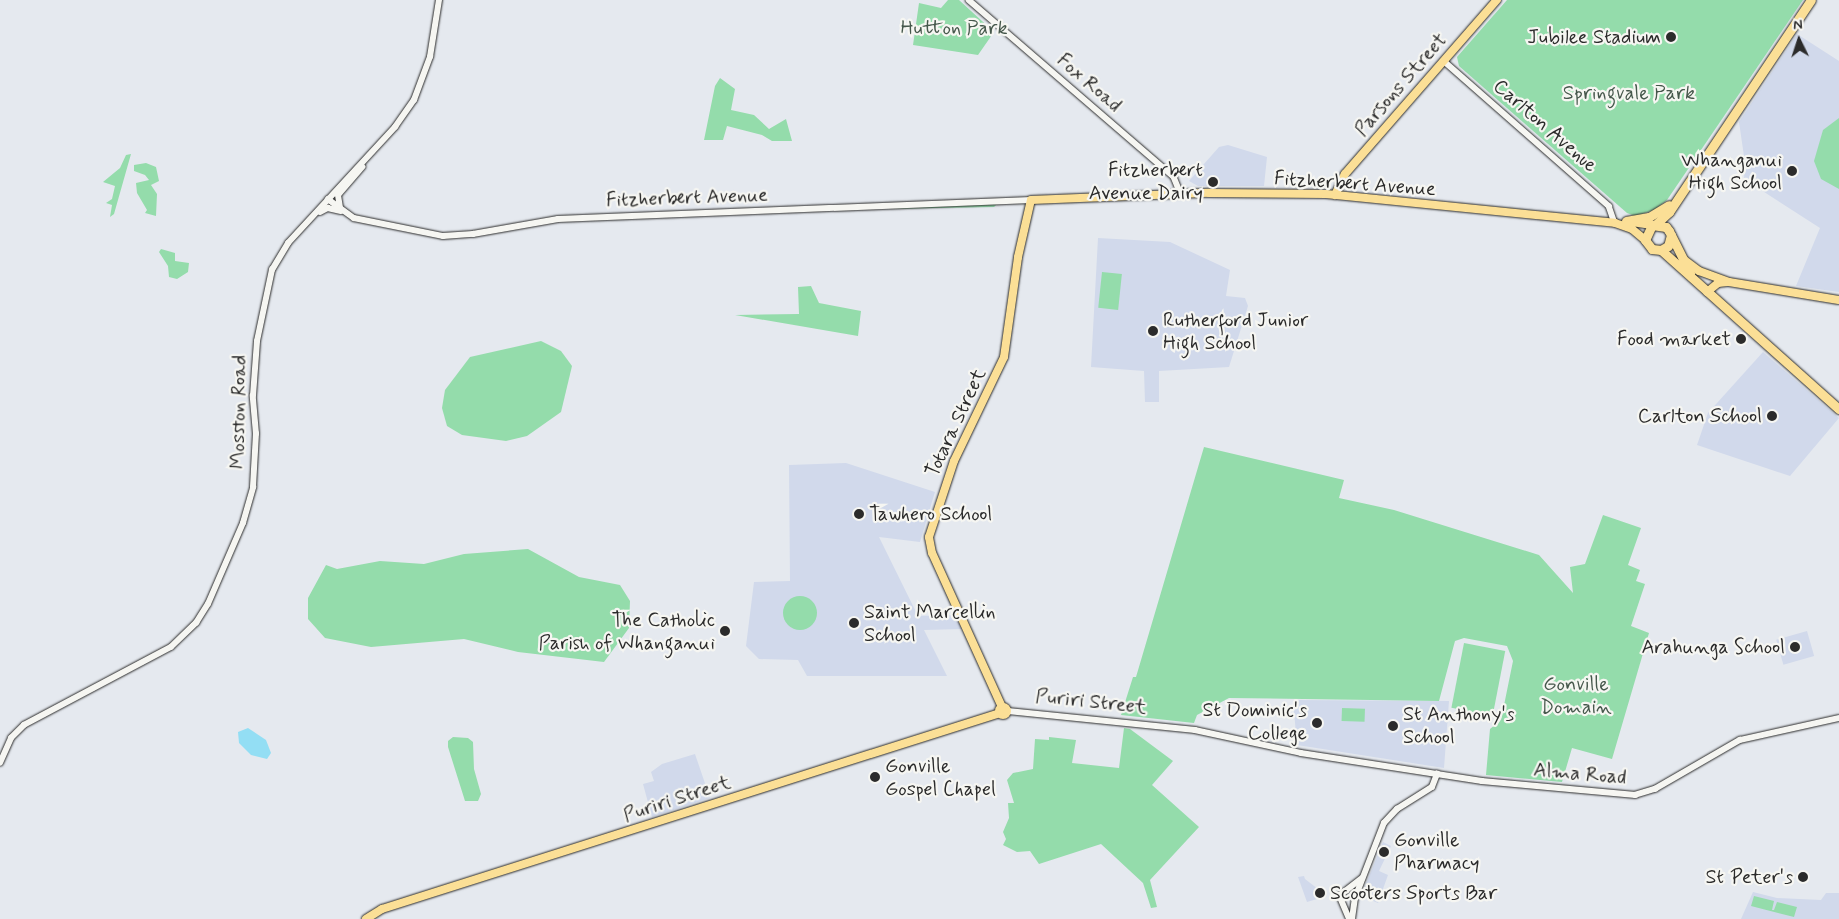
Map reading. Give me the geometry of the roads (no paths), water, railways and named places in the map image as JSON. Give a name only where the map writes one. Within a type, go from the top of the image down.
[{"type":"highway","points":[[1811,0],[1679,196],[1654,224],[1645,240],[1652,249],[1661,250],[1839,409]]},
{"type":"highway","points":[[1626,221],[1649,217],[1679,196]]},
{"type":"highway","points":[[1661,250],[1670,243],[1670,233],[1679,196]]},
{"type":"highway","points":[[1654,224],[1670,233],[1680,256],[1699,285]]},
{"type":"main road","name":"Parsons Street","points":[[1335,195],[1337,184],[1344,174],[1497,0]]},
{"type":"main road","name":"Fitzherbert Avenue","points":[[1031,200],[1181,194],[1335,195],[1615,223],[1632,229],[1645,240]]},
{"type":"main road","name":"Fitzherbert Avenue","points":[[1030,212],[1057,199]]},
{"type":"main road","name":"Totara Street","points":[[1003,710],[932,553],[929,537],[954,461],[1004,358],[1018,257],[1030,212],[1031,200]]},
{"type":"main road","points":[[1615,223],[1626,221],[1654,224]]},
{"type":"main road","points":[[1680,256],[1699,270],[1729,282],[1839,300]]},
{"type":"main road","points":[[1707,292],[1718,283],[1729,282]]},
{"type":"main road","name":"Puriri Street","points":[[366,919],[382,909],[1003,710]]},
{"type":"street","name":"Mosston Road","points":[[0,764],[11,738],[24,724],[170,647],[186,635],[208,604],[243,523],[254,487],[256,341],[266,288],[288,243],[395,127],[422,82],[439,0]]},
{"type":"street","name":"Fox Road","points":[[969,0],[1174,177],[1181,194]]},
{"type":"street","name":"Carlton Avenue","points":[[1444,61],[1609,206],[1615,223]]},
{"type":"street","points":[[343,211],[338,203],[338,196],[367,156]]},
{"type":"street","name":"Fitzherbert Avenue","points":[[328,199],[354,218],[398,229],[455,236],[558,219],[1031,200]]},
{"type":"street","points":[[288,243],[323,209],[343,211]]},
{"type":"street","name":"Puriri Street","points":[[1003,710],[1172,727],[1300,753],[1437,774]]},
{"type":"street","name":"Alma Road","points":[[1437,774],[1635,795],[1655,789],[1740,740],[1839,718]]},
{"type":"street","points":[[1350,919],[1362,878],[1387,819],[1432,787],[1437,774]]},
{"type":"street","points":[[1350,919],[1340,903],[1341,894],[1348,891],[1362,878]]},
{"type":"street","points":[[1348,891],[1354,901]]},
{"type":"street","points":[[1340,903],[1346,906],[1354,901]]},
{"type":"water","points":[[248,728],[266,740],[271,753],[267,759],[251,755],[239,743],[238,732]]},
{"type":"place","name":"Jubilee Stadium","points":[[1671,37]]},
{"type":"place","name":"Whanganui High School","points":[[1792,171]]},
{"type":"place","name":"Fitzherbert Avenue Dairy","points":[[1213,182]]},
{"type":"place","name":"Rutherford Junior High School","points":[[1153,331]]},
{"type":"place","name":"Food market","points":[[1741,339]]},
{"type":"place","name":"Carlton School","points":[[1772,416]]},
{"type":"place","name":"Tawhero School","points":[[859,514]]},
{"type":"place","name":"Saint Marcellin School","points":[[854,623]]},
{"type":"place","name":"The Catholic Parish of Whanganui","points":[[725,631]]},
{"type":"place","name":"Arahunga School","points":[[1795,647]]},
{"type":"place","name":"St Dominic's College","points":[[1317,723]]},
{"type":"place","name":"St Anthony's School","points":[[1393,726]]},
{"type":"place","name":"Gonville Gospel Chapel","points":[[875,777]]},
{"type":"place","name":"Gonville Pharmacy","points":[[1384,852]]},
{"type":"place","name":"St Peter's","points":[[1803,877]]},
{"type":"place","name":"Scooters Sports Bar","points":[[1320,893]]},
{"type":"park label","name":"Hutton Park","points":[[954,28]]},
{"type":"park label","name":"Springvale Park","points":[[1629,93]]},
{"type":"park label","name":"Gonville Domain","points":[[1576,696]]}]
